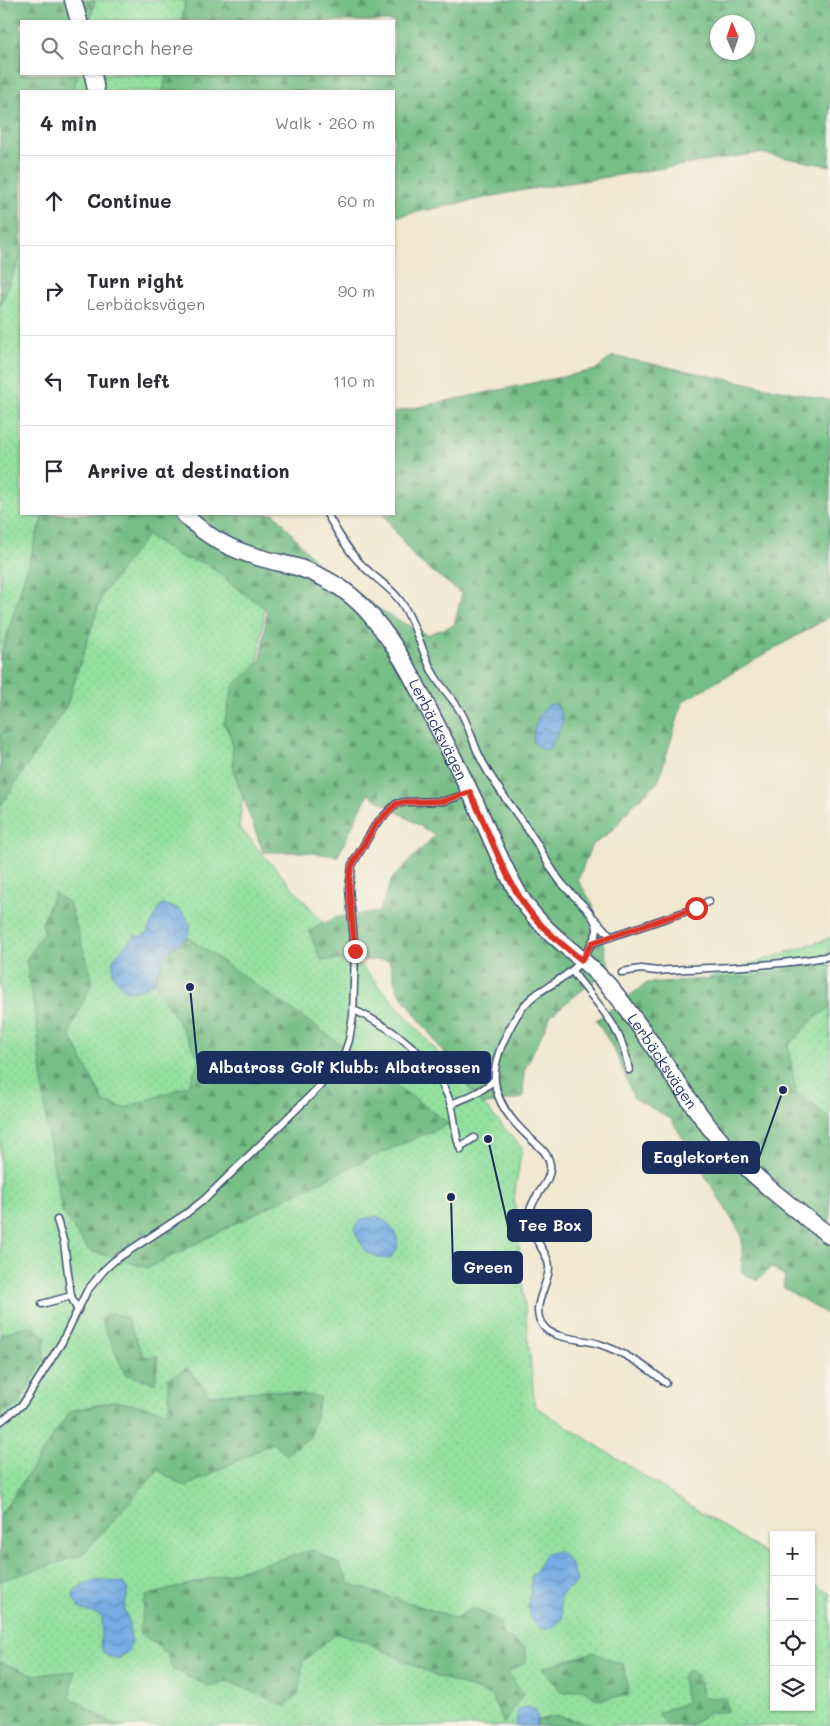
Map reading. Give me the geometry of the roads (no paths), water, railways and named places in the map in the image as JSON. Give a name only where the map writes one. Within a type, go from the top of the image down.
[{"type":"street","points":[[73,0],[79,20]]},
{"type":"street","points":[[92,75],[96,90]]},
{"type":"street","name":"Lerbäcksvägen","points":[[185,515],[193,524],[222,544],[249,555],[297,567],[319,576],[343,589],[364,607],[389,638],[405,663],[470,792],[503,865],[527,907],[577,965],[600,977],[620,1000],[702,1117],[735,1157],[764,1184],[830,1236]]},
{"type":"lane","points":[[328,515],[357,560],[390,589],[400,601],[433,673],[464,717],[479,756],[496,784],[534,839],[561,883],[610,937]]},
{"type":"lane","points":[[0,1422],[23,1404],[62,1342],[87,1291],[104,1270],[115,1260],[187,1214],[319,1087],[344,1055],[349,1040],[354,1010],[355,951],[349,888],[352,865],[376,824],[396,804],[444,801],[470,792]]},
{"type":"lane","points":[[592,943],[696,908],[709,901]]},
{"type":"lane","points":[[594,918],[597,929],[592,943],[577,965],[539,991],[526,1002],[518,1014],[499,1049],[494,1080],[505,1111],[515,1124],[543,1150],[548,1157],[550,1165],[548,1177],[532,1204],[528,1218],[532,1233],[549,1265],[538,1306],[544,1327],[549,1332],[599,1344],[636,1361],[666,1382]]},
{"type":"lane","points":[[622,972],[641,969],[657,970],[805,961],[830,956]]},
{"type":"lane","points":[[577,965],[610,1018],[623,1046],[629,1070]]},
{"type":"lane","points":[[354,1010],[378,1022],[417,1050],[440,1080],[451,1104],[456,1139],[460,1148],[474,1138]]},
{"type":"lane","points":[[451,1104],[466,1099],[494,1080]]},
{"type":"lane","points":[[57,1220],[64,1243],[71,1296],[77,1309]]},
{"type":"lane","points":[[42,1304],[71,1296]]},
{"type":"water","points":[[551,704],[558,707],[563,722],[548,749],[542,750],[534,743],[535,727],[543,711]]},
{"type":"water","points":[[161,905],[172,906],[183,913],[191,926],[187,937],[165,954],[154,982],[137,991],[125,990],[113,975],[113,959],[135,935],[139,937],[146,934]]},
{"type":"water","points":[[378,1216],[389,1225],[397,1238],[397,1248],[390,1259],[381,1258],[366,1252],[356,1233],[355,1227],[362,1219]]},
{"type":"water","points":[[558,1551],[568,1560],[577,1582],[562,1595],[560,1604],[562,1618],[560,1621],[550,1628],[540,1629],[531,1620],[528,1604],[531,1591],[531,1576],[535,1573],[545,1554]]},
{"type":"water","points":[[106,1580],[123,1583],[128,1590],[124,1610],[129,1621],[131,1644],[128,1651],[120,1658],[111,1657],[102,1650],[102,1616],[80,1609],[73,1598],[75,1590],[87,1582]]},
{"type":"water","points":[[528,1707],[535,1710],[538,1720],[536,1726],[516,1726],[517,1713],[520,1708]]},
{"type":"place","name":"Albatross Golf Klubb: Albatrossen","points":[[190,987]]},
{"type":"place","name":"Eaglekorten","points":[[783,1090]]},
{"type":"place","name":"Tee Box","points":[[488,1139]]},
{"type":"place","name":"Green","points":[[451,1197]]}]
